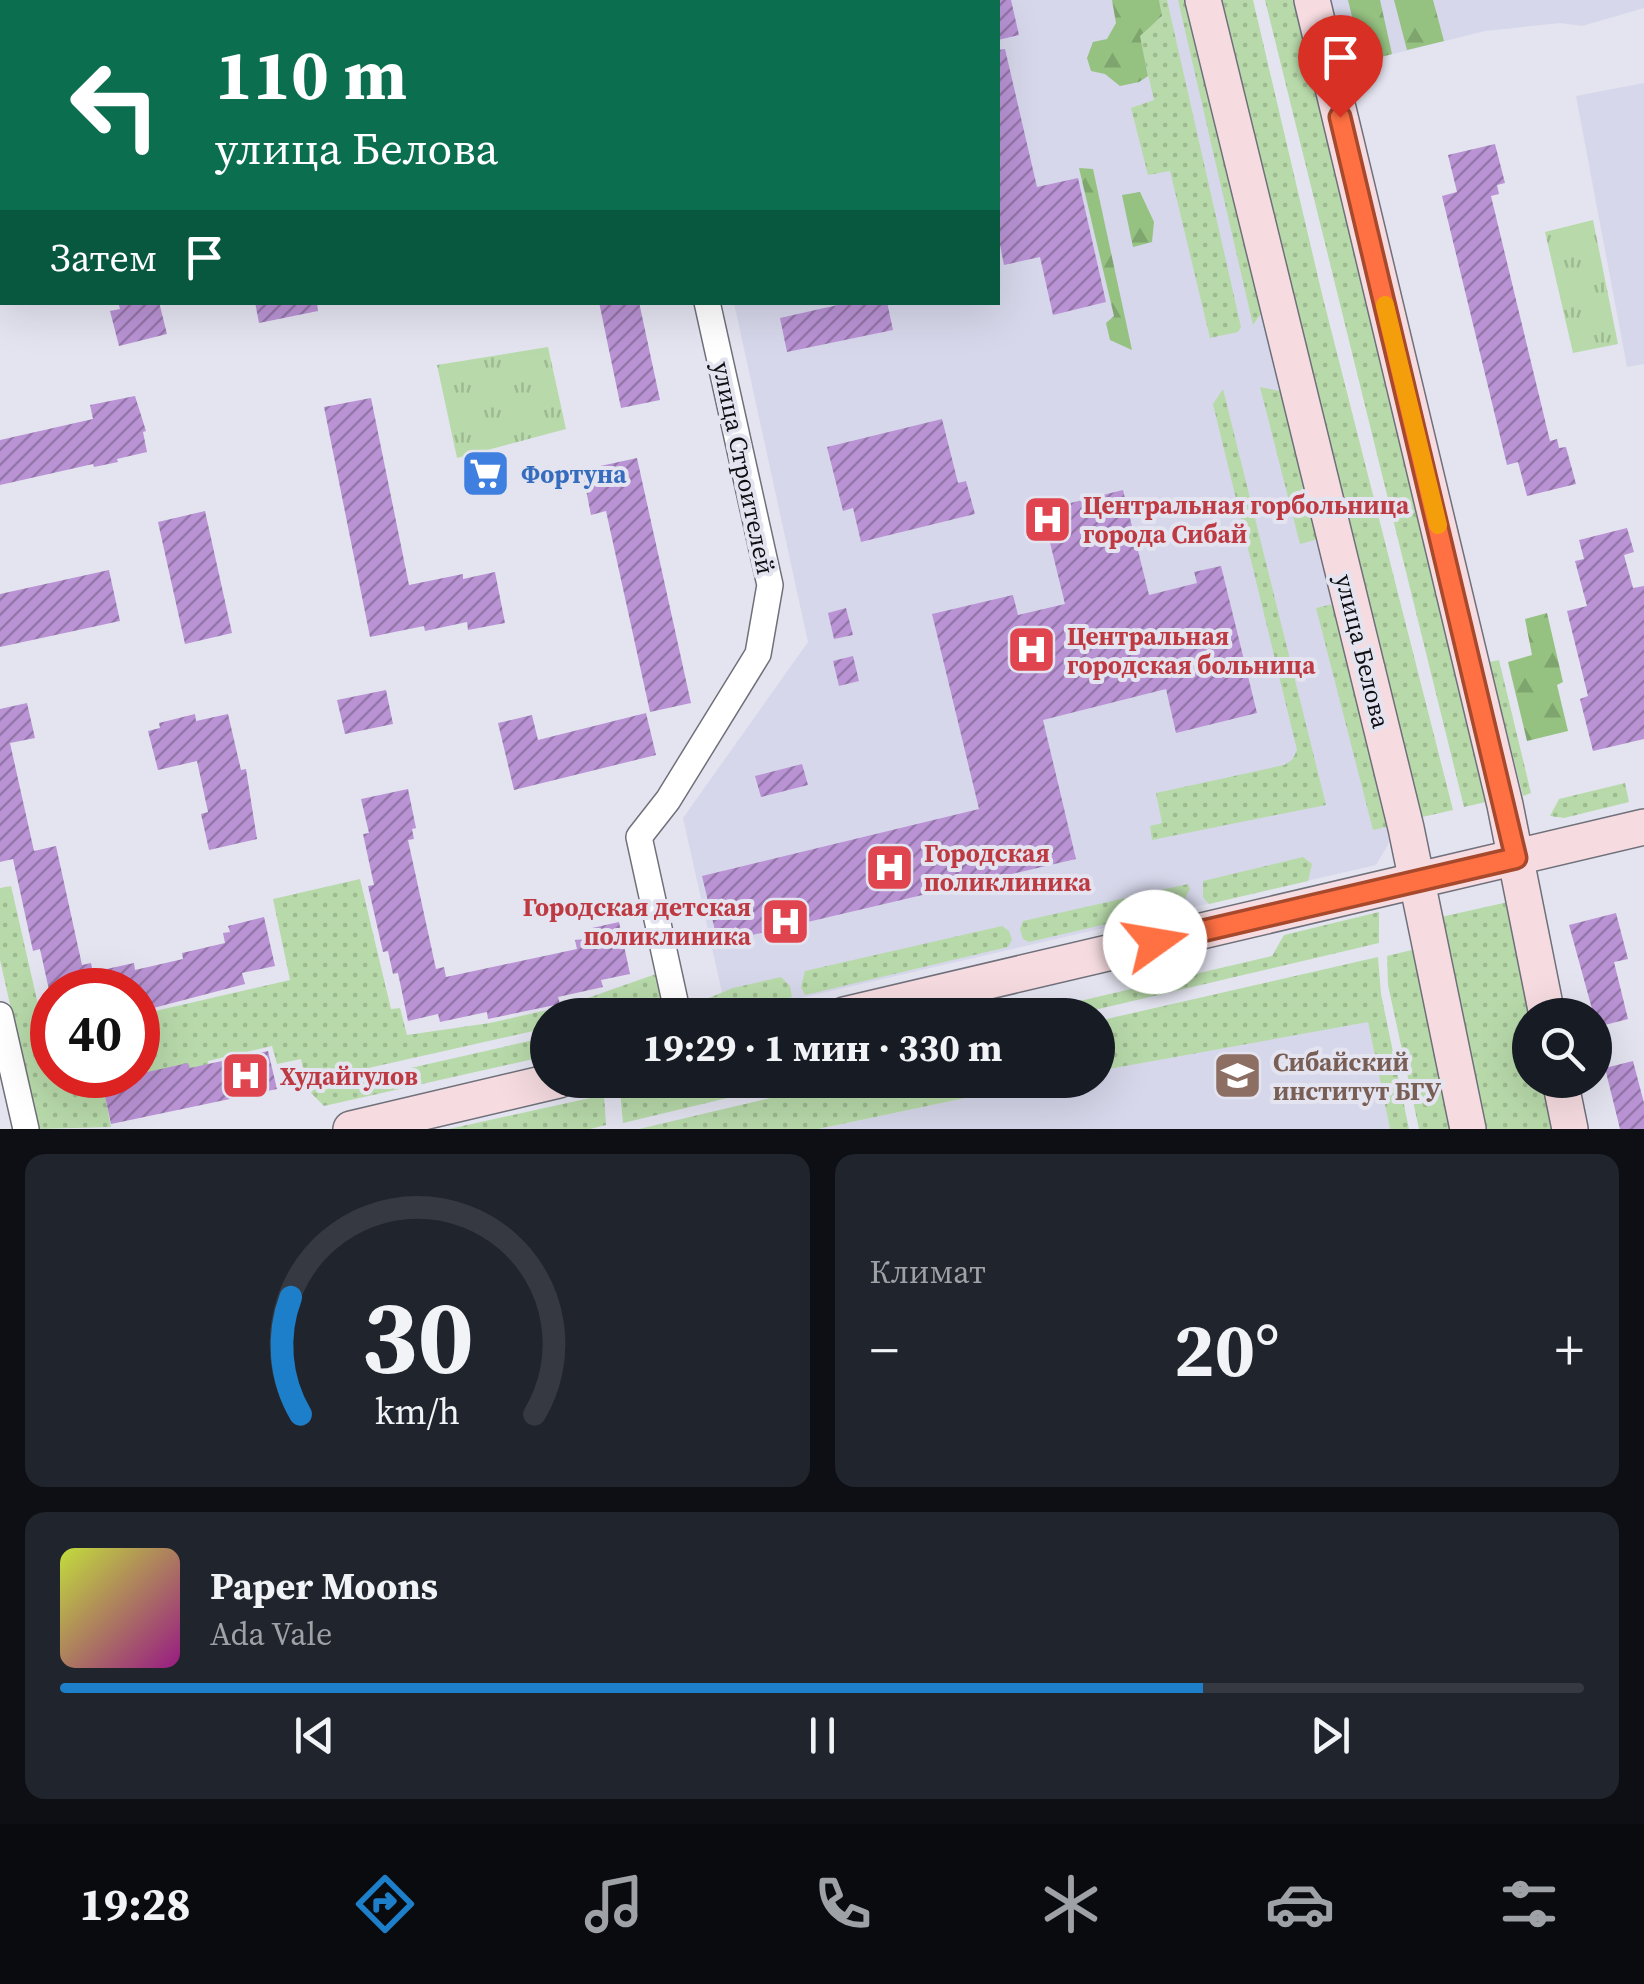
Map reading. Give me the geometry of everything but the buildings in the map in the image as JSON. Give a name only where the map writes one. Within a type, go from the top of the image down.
[{"type":"main road","name":"улица Белова","points":[[1203,0],[1418,881],[1468,1129]]},
{"type":"main road","points":[[1312,0],[1516,858],[1544,998]]},
{"type":"main road","points":[[917,998],[1644,828]]},
{"type":"main road","points":[[351,1129],[530,1087]]},
{"type":"main road","points":[[1564,1098],[1570,1129]]},
{"type":"street","name":"улица Строителей","points":[[674,998],[640,837],[668,800],[758,654],[770,585],[708,305]]},
{"type":"street","points":[[0,1014],[26,1129]]},
{"type":"shaded area","name":"Центральная горбольница города Сибай","points":[[1000,0],[1187,0],[1391,832],[1376,865],[801,998],[723,998],[683,818],[808,642],[734,305],[1000,305]]},
{"type":"shaded area","points":[[1329,0],[1644,0],[1644,8],[1582,26],[1560,23],[1485,31],[1345,66]]},
{"type":"shaded area","points":[[1644,83],[1644,364],[1627,367],[1576,96]]},
{"type":"shaded area","name":"Сибайский институт БГУ","points":[[1368,1021],[1390,1129],[818,1129],[966,1098],[1115,1098],[1115,1068]]},
{"type":"green space","points":[[1112,0],[1159,0],[1162,16],[1140,36],[1148,76],[1120,86],[1105,74],[1091,71],[1087,58],[1093,42],[1107,39],[1116,23]]},
{"type":"green space","points":[[1159,0],[1167,0],[1241,327],[1238,332],[1210,338],[1170,171],[1148,175],[1131,108],[1154,100],[1139,35],[1162,17]]},
{"type":"green space","points":[[1178,0],[1189,0],[1262,312],[1253,325]]},
{"type":"green space","points":[[1216,0],[1253,0],[1322,294],[1453,810],[1418,818]]},
{"type":"green space","points":[[1265,0],[1296,0],[1495,800],[1464,807]]},
{"type":"green space","points":[[1348,0],[1380,0],[1392,54],[1363,62]]},
{"type":"green space","points":[[1394,0],[1433,0],[1444,41],[1407,50]]},
{"type":"green space","points":[[1079,168],[1093,169],[1132,350],[1110,340],[1106,323],[1114,316]]},
{"type":"green space","points":[[1140,192],[1154,222],[1152,242],[1133,247],[1122,195]]},
{"type":"green space","points":[[1593,220],[1618,344],[1573,353],[1545,232]]},
{"type":"green space","points":[[548,347],[566,429],[457,458],[437,365]]},
{"type":"green space","points":[[1260,387],[1280,391],[1318,539],[1300,544]]},
{"type":"green space","points":[[1223,389],[1326,805],[1152,840],[1150,826],[1162,823],[1156,793],[1284,765],[1297,750],[1213,404]]},
{"type":"green space","points":[[1334,604],[1390,826],[1373,830],[1316,608]]},
{"type":"green space","points":[[1547,613],[1563,682],[1557,685],[1568,731],[1527,741],[1508,662],[1532,655],[1525,619]]},
{"type":"green space","points":[[1499,660],[1531,793],[1523,796],[1489,662]]},
{"type":"green space","points":[[1625,783],[1629,802],[1564,818],[1550,816],[1559,799]]},
{"type":"green space","points":[[1303,857],[1312,864],[1308,881],[1209,904],[1203,897],[1203,881]]},
{"type":"green space","points":[[360,879],[391,1009],[400,1008],[407,1035],[530,1014],[530,1032],[306,1082],[301,1059],[277,1064],[272,1046],[208,1061],[210,1077],[160,1089],[160,1010],[290,980],[273,899]]},
{"type":"green space","points":[[1188,884],[1190,889],[1180,907],[1029,942],[1023,939],[1023,921]]},
{"type":"green space","points":[[11,886],[30,969],[30,1093],[0,960],[0,888]]},
{"type":"green space","points":[[1508,902],[1527,998],[1512,998],[1512,1098],[1548,1098],[1554,1129],[1481,1129],[1441,917]]},
{"type":"green space","points":[[1379,912],[1379,943],[1115,1005],[1115,998],[1093,998],[1272,956],[1284,935]]},
{"type":"green space","points":[[1002,926],[1012,940],[1008,947],[805,995],[801,987],[805,971]]},
{"type":"green space","points":[[1420,948],[1457,1129],[1419,1129],[1388,985],[1387,956]]},
{"type":"green space","points":[[1378,957],[1381,994],[1409,1129],[1390,1129],[1368,1022],[1115,1068],[1115,1017]]},
{"type":"green space","points":[[656,974],[661,998],[588,998]]},
{"type":"green space","points":[[781,977],[790,986],[792,997],[709,998]]},
{"type":"green space","points":[[530,1041],[530,1060],[324,1106],[309,1091]]},
{"type":"green space","points":[[31,1098],[119,1098],[106,1101],[111,1127],[38,1129]]},
{"type":"green space","points":[[604,1098],[606,1125],[590,1129],[449,1129]]},
{"type":"green space","points":[[621,1098],[727,1098],[623,1123]]},
{"type":"green space","points":[[770,1098],[966,1098],[818,1129],[639,1129]]},
{"type":"slow traffic","points":[[1385,305],[1438,525]]},
{"type":"place","name":"Фортуна","points":[[486,474]]},
{"type":"place","name":"Центральная горбольница города Сибай","points":[[1048,519]]},
{"type":"place","name":"Центральная городская больница","points":[[1032,650]]},
{"type":"place","name":"Городская поликлиника","points":[[889,867]]},
{"type":"place","name":"Городская детская поликлиника","points":[[786,921]]},
{"type":"place","name":"Худайгулов","points":[[245,1076]]},
{"type":"place","name":"Сибайский институт БГУ","points":[[1238,1076]]},
{"type":"route","points":[[1155,942],[1516,858],[1340,117]]}]
